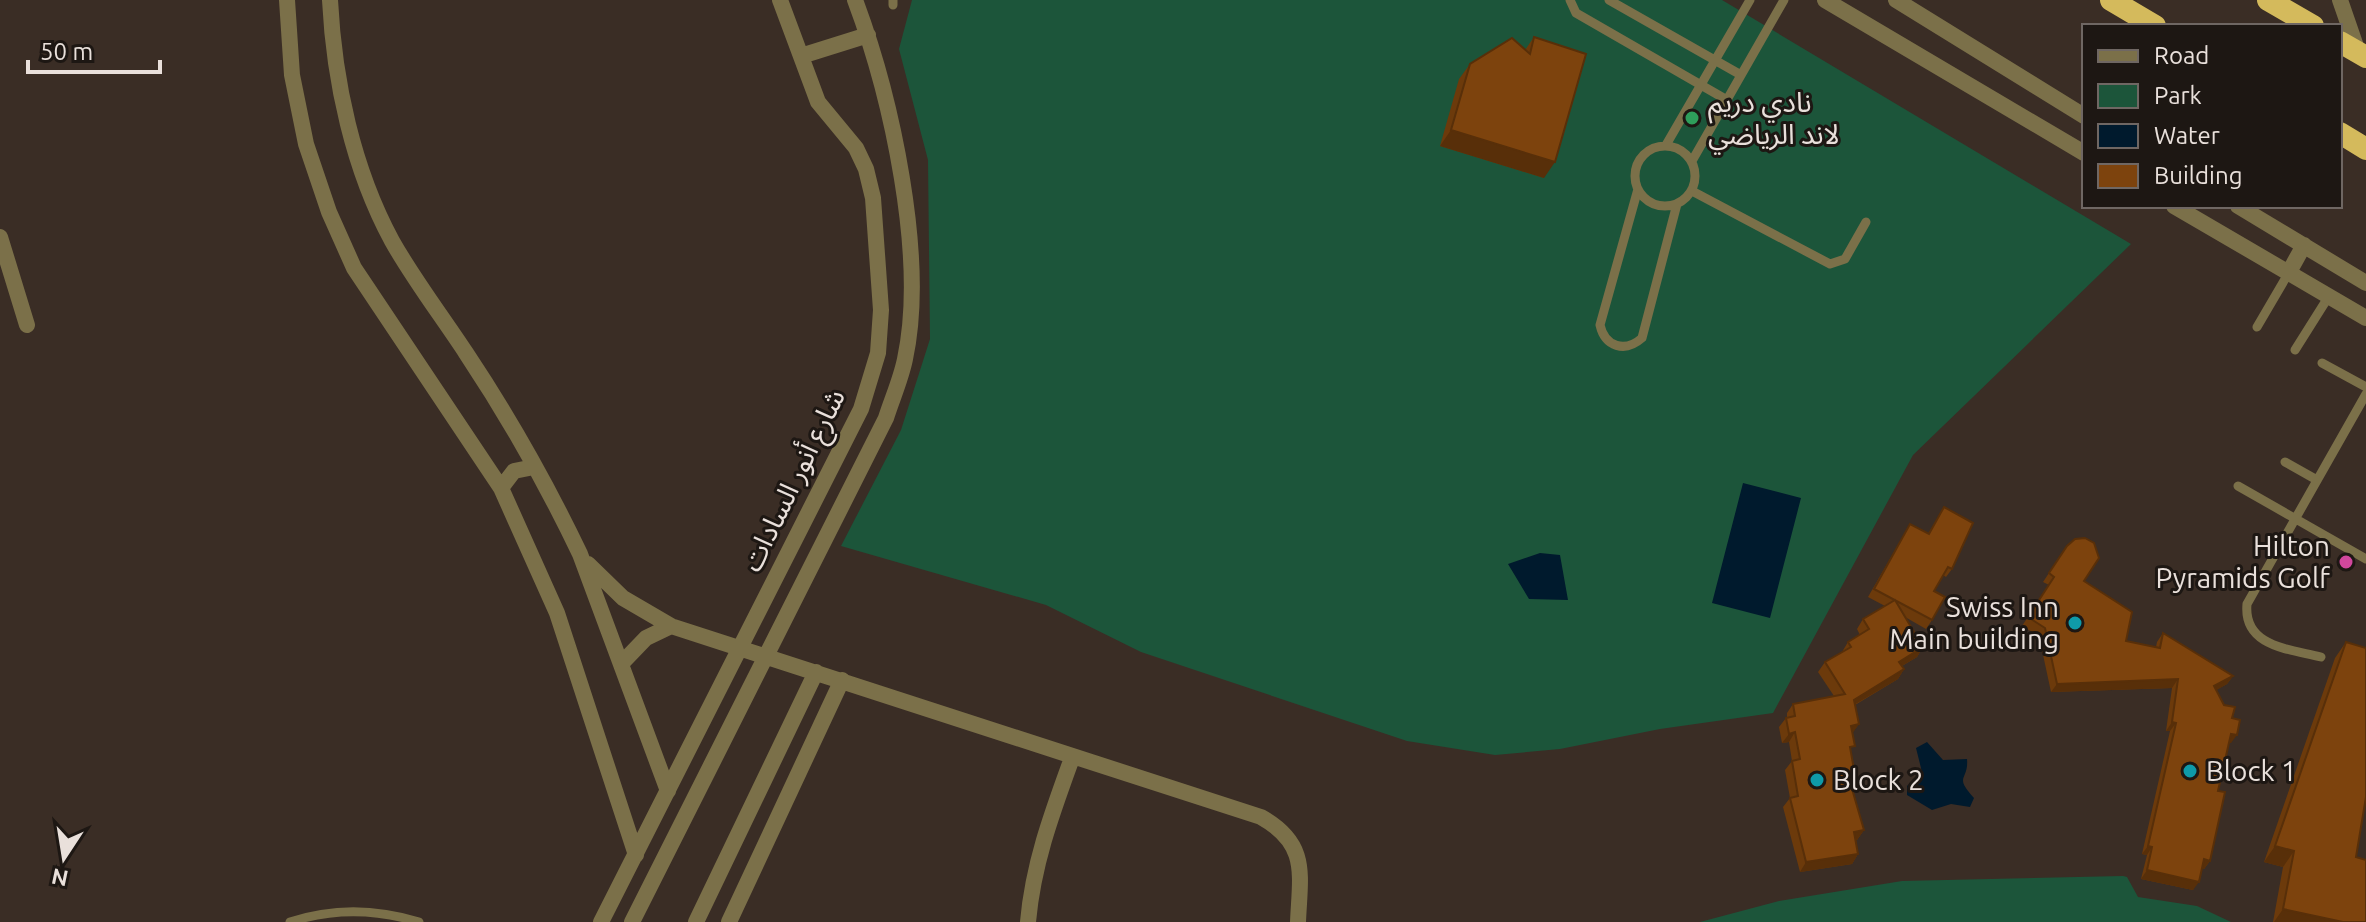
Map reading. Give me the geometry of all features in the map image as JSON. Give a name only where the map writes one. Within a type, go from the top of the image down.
[{"type":"highway","points":[[2111,0],[2152,24]]},
{"type":"highway","points":[[2268,0],[2310,24]]},
{"type":"highway","points":[[2342,134],[2366,149]]},
{"type":"street","points":[[287,0],[292,75],[303,130],[329,212],[354,268],[501,488],[557,613],[636,855]]},
{"type":"street","points":[[330,0],[339,80],[353,138],[391,239],[467,353],[534,467],[580,554],[668,791]]},
{"type":"street","name":"شارع أنور السادات","points":[[601,922],[861,409],[878,353],[879,253],[866,169],[856,148],[818,102],[780,0]]},
{"type":"street","name":"شارع أنور السادات","points":[[632,922],[886,418],[905,360],[910,312],[903,192],[883,79],[855,0]]},
{"type":"street","points":[[1825,0],[2082,152]]},
{"type":"street","points":[[1896,0],[2082,115]]},
{"type":"street","points":[[2340,0],[2355,50]]},
{"type":"street","points":[[801,56],[868,35]]},
{"type":"street","points":[[2177,208],[2366,318]]},
{"type":"street","points":[[2241,208],[2366,283]]},
{"type":"street","points":[[0,237],[8,290],[27,325]]},
{"type":"street","points":[[2288,274],[2304,245]]},
{"type":"street","points":[[2329,296],[2344,270]]},
{"type":"street","points":[[501,488],[514,471],[534,467]]},
{"type":"street","points":[[580,554],[623,598],[671,626],[1261,817],[1283,829],[1300,867],[1298,922]]},
{"type":"street","points":[[621,664],[646,638],[671,626]]},
{"type":"street","points":[[696,922],[816,672]]},
{"type":"street","points":[[729,922],[842,680]]},
{"type":"street","points":[[1028,922],[1031,885],[1044,834],[1072,758]]},
{"type":"lane","points":[[1570,0],[1576,13],[1727,100]]},
{"type":"lane","points":[[1609,0],[1741,75]]},
{"type":"lane","points":[[1666,145],[1681,150],[1692,161],[1696,176],[1692,191],[1677,204],[1642,338],[1631,346],[1618,347],[1605,339],[1600,325],[1638,189],[1635,172],[1642,156],[1666,145],[1750,0]]},
{"type":"lane","points":[[1692,161],[1784,0]]},
{"type":"lane","points":[[1638,189],[1650,202],[1677,204]]},
{"type":"lane","points":[[1692,191],[1830,264],[1845,259],[1866,222]]},
{"type":"lane","points":[[2257,327],[2288,274]]},
{"type":"lane","points":[[2295,350],[2329,296]]},
{"type":"lane","points":[[2322,363],[2366,387]]},
{"type":"lane","points":[[2321,657],[2266,643],[2254,632],[2247,618],[2249,597],[2366,394]]},
{"type":"lane","points":[[2285,462],[2317,480]]},
{"type":"lane","points":[[2238,486],[2366,559]]},
{"type":"lane","points":[[290,922],[316,915],[358,911],[419,922]]},
{"type":"green space","points":[[912,0],[1722,0],[2131,244],[1913,455],[1773,713],[1660,729],[1560,749],[1495,755],[1407,741],[1141,652],[1046,605],[841,546],[901,430],[930,339],[928,160],[899,49]]},
{"type":"green space","points":[[2127,877],[2138,897],[2197,906],[2231,922],[1700,922],[1779,901],[1902,881]]},
{"type":"water","points":[[1743,483],[1801,498],[1770,618],[1712,603]]},
{"type":"water","points":[[1540,553],[1560,555],[1568,600],[1529,599],[1508,564]]},
{"type":"water","points":[[1927,742],[1943,760],[1967,759],[1963,781],[1974,798],[1970,807],[1951,804],[1932,810],[1907,795],[1907,786],[1922,772],[1916,748]]},
{"type":"building","points":[[1534,37],[1586,54],[1555,162],[1451,130],[1470,64],[1512,38],[1530,54]]},
{"type":"building","points":[[1944,507],[1973,523],[1952,569],[1948,567],[1934,591],[1945,597],[1932,620],[1874,589],[1910,524],[1929,534]]},
{"type":"building","points":[[2085,538],[2094,543],[2099,558],[2084,581],[2132,612],[2126,641],[2160,648],[2163,633],[2233,676],[2214,686],[2224,705],[2235,707],[2232,718],[2240,720],[2237,735],[2231,734],[2218,791],[2225,792],[2210,861],[2204,859],[2199,882],[2147,870],[2152,847],[2148,846],[2176,723],[2172,722],[2178,679],[2057,684],[2045,628],[2028,617],[2054,577],[2049,573],[2067,546],[2075,539]]},
{"type":"building","points":[[1895,600],[1923,647],[1899,662],[1904,669],[1854,700],[1859,724],[1851,726],[1855,746],[1850,747],[1856,781],[1850,782],[1864,830],[1854,832],[1858,854],[1806,862],[1790,798],[1798,796],[1792,761],[1800,759],[1795,732],[1789,734],[1786,718],[1795,716],[1793,704],[1845,694],[1825,662],[1851,647],[1848,642],[1869,629],[1863,619]]},
{"type":"building","points":[[2346,642],[2366,648],[2366,797],[2356,857],[2366,860],[2366,922],[2343,922],[2283,909],[2294,851],[2275,846]]},
{"type":"place","name":"نادي دريم لاند الرياضي","points":[[1692,118]]},
{"type":"place","name":"Hilton Pyramids Golf","points":[[2346,562]]},
{"type":"place","name":"Swiss Inn Main building","points":[[2075,623]]},
{"type":"place","name":"Block 1","points":[[2190,771]]},
{"type":"place","name":"Block 2","points":[[1817,780]]}]
